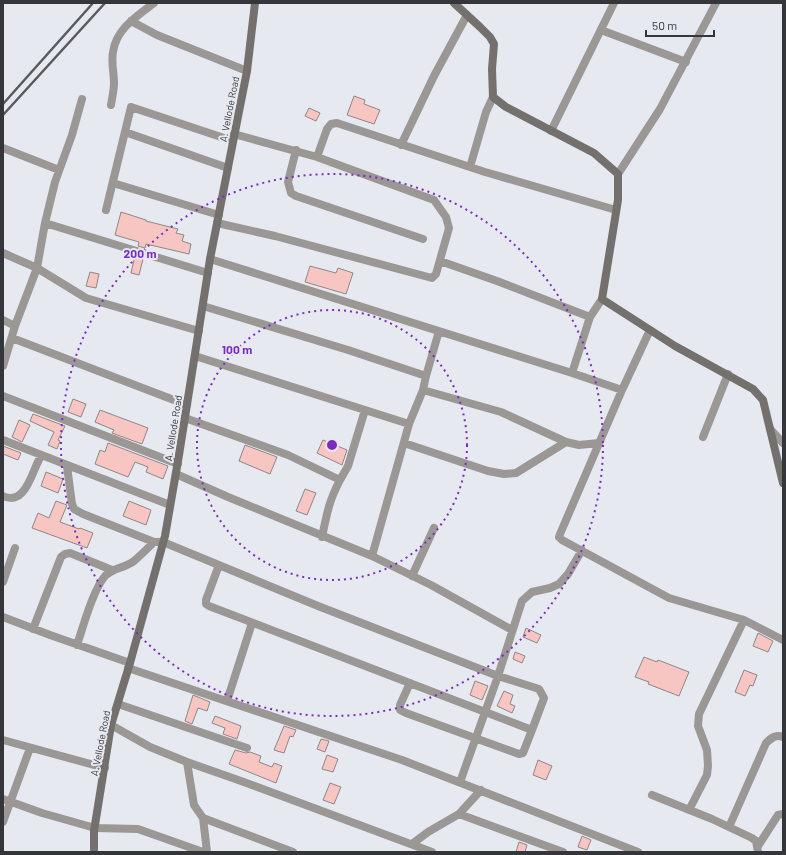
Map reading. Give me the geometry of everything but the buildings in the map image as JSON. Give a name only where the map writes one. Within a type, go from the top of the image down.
[{"type":"main road","name":"A. Vellode Road","points":[[94,852],[95,828],[111,725],[129,665],[159,542],[170,505],[178,464],[210,259],[247,71],[255,3]]},
{"type":"main road","points":[[454,3],[490,37],[494,44],[492,69],[493,97],[506,107],[594,153],[618,174],[618,200],[602,299],[675,346],[753,389],[763,400],[783,483]]},
{"type":"street","points":[[111,105],[114,86],[112,53],[114,45],[120,34],[131,20],[154,3]]},
{"type":"street","points":[[550,131],[614,3]]},
{"type":"street","points":[[618,174],[660,109],[716,3]]},
{"type":"street","points":[[401,144],[434,76],[467,15]]},
{"type":"street","points":[[131,20],[156,35],[247,71]]},
{"type":"street","points":[[601,30],[686,62]]},
{"type":"street","points":[[470,167],[486,112],[493,97]]},
{"type":"street","points":[[3,366],[15,326],[37,268],[45,223],[59,170],[82,99]]},
{"type":"street","points":[[106,210],[131,107],[234,137],[296,150],[434,200],[446,217],[449,228],[436,274],[432,278],[218,219],[113,182]]},
{"type":"street","points":[[317,157],[327,129],[332,124],[337,123],[470,167],[616,210]]},
{"type":"street","points":[[125,132],[228,168]]},
{"type":"street","points":[[3,148],[59,170]]},
{"type":"street","points":[[296,150],[288,182],[292,193],[423,239]]},
{"type":"street","points":[[45,223],[208,273]]},
{"type":"street","points":[[3,253],[37,268],[86,298],[199,331]]},
{"type":"street","points":[[210,259],[622,390]]},
{"type":"street","points":[[440,262],[504,284],[590,317]]},
{"type":"street","points":[[572,373],[590,317],[602,299]]},
{"type":"street","points":[[203,306],[348,350],[426,376]]},
{"type":"street","points":[[3,320],[15,326]]},
{"type":"street","points":[[650,330],[622,390],[559,537],[668,598],[744,620],[783,640]]},
{"type":"street","points":[[372,556],[409,424],[423,390],[439,331]]},
{"type":"street","points":[[12,338],[187,405]]},
{"type":"street","points":[[195,356],[409,424]]},
{"type":"street","points":[[703,437],[728,374]]},
{"type":"street","points":[[423,390],[501,412],[566,442],[579,445],[599,443]]},
{"type":"street","points":[[3,396],[178,464]]},
{"type":"street","points":[[322,537],[327,509],[331,497],[348,466],[365,410]]},
{"type":"street","points":[[185,418],[288,455],[340,480]]},
{"type":"street","points":[[770,429],[783,443]]},
{"type":"street","points":[[3,440],[170,505]]},
{"type":"street","points":[[404,442],[488,471],[504,474],[516,473],[566,442]]},
{"type":"street","points":[[3,496],[11,498],[22,493],[29,482],[41,456]]},
{"type":"street","points":[[67,466],[72,504],[74,509],[83,514],[219,565],[318,606],[498,676],[539,689],[544,698],[523,753],[519,754],[400,710],[400,705],[410,684]]},
{"type":"street","points":[[176,474],[322,537],[372,556],[512,630]]},
{"type":"street","points":[[412,576],[434,528]]},
{"type":"street","points":[[77,644],[97,588],[105,576],[112,570],[124,567],[134,561],[159,542]]},
{"type":"street","points":[[3,582],[16,548]]},
{"type":"street","points":[[460,782],[498,676],[519,607],[525,597],[532,592],[550,588],[559,584],[568,574],[582,550]]},
{"type":"street","points":[[33,629],[61,557],[65,554],[70,553],[112,570]]},
{"type":"street","points":[[219,565],[206,600],[206,604],[532,730]]},
{"type":"street","points":[[3,617],[227,701],[402,760],[638,852]]},
{"type":"street","points":[[689,810],[707,775],[708,766],[707,750],[698,726],[699,714],[744,620]]},
{"type":"street","points":[[227,701],[252,623]]},
{"type":"street","points":[[118,704],[247,748]]},
{"type":"street","points":[[111,725],[150,746],[187,762],[432,852]]},
{"type":"street","points":[[730,827],[766,743],[771,737],[779,736],[783,738]]},
{"type":"street","points":[[3,740],[105,768]]},
{"type":"street","points":[[3,822],[7,801],[30,748]]},
{"type":"street","points":[[187,762],[194,805],[203,818],[207,852]]},
{"type":"street","points":[[412,844],[428,832],[459,814],[480,790]]},
{"type":"street","points":[[652,795],[730,827],[752,838],[756,841],[758,849]]},
{"type":"street","points":[[7,801],[42,813],[95,828],[138,829],[202,852]]},
{"type":"street","points":[[459,814],[563,852]]},
{"type":"street","points":[[758,849],[778,815],[783,814]]},
{"type":"street","points":[[203,818],[293,852]]},
{"type":"railway","points":[[3,104],[93,3]]},
{"type":"railway","points":[[3,115],[105,3]]}]
